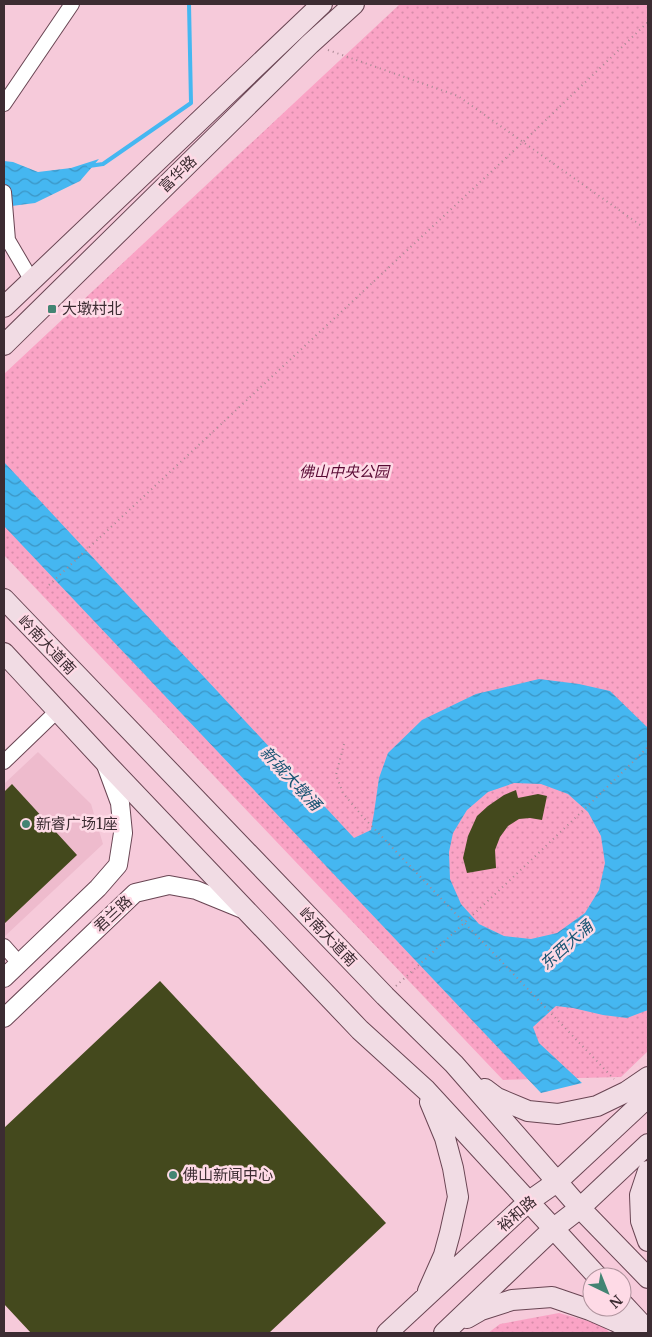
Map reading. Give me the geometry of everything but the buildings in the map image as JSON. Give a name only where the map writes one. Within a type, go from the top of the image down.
[{"type":"main road","name":"富华路","points":[[4,307],[322,4]]},
{"type":"main road","name":"富华路","points":[[4,345],[310,44],[354,4]]},
{"type":"main road","name":"岭南大道南","points":[[4,600],[385,996],[454,1064],[580,1208],[648,1278]]},
{"type":"main road","points":[[4,653],[360,1030],[426,1090],[589,1267]]},
{"type":"main road","points":[[454,1064],[497,1098],[528,1111],[558,1114],[597,1106],[626,1092],[648,1077]]},
{"type":"main road","points":[[424,1298],[444,1255],[458,1197],[454,1168],[426,1090]]},
{"type":"main road","name":"裕和路","points":[[387,1333],[528,1202],[558,1182],[648,1097]]},
{"type":"main road","points":[[447,1330],[553,1229],[580,1208],[648,1144]]},
{"type":"main road","points":[[648,1171],[640,1194],[641,1221],[648,1241]]},
{"type":"main road","points":[[447,1330],[481,1310],[512,1300],[552,1297],[582,1307]]},
{"type":"main road","points":[[632,1314],[648,1331]]},
{"type":"main road","points":[[601,1317],[616,1333]]},
{"type":"main road","points":[[607,1317],[638,1333]]},
{"type":"street","points":[[4,104],[72,4]]},
{"type":"street","points":[[4,192],[8,240],[32,281]]},
{"type":"street","points":[[4,762],[57,711]]},
{"type":"street","name":"君兰路","points":[[4,978],[98,888],[118,865],[123,833],[120,803],[105,762]]},
{"type":"street","name":"君兰路","points":[[4,1018],[136,893],[169,885],[178,886],[196,890],[248,912]]},
{"type":"street","points":[[4,946],[19,963]]},
{"type":"path","points":[[49,585],[523,142],[648,22]]},
{"type":"path","points":[[310,44],[458,96],[643,228]]},
{"type":"path","points":[[344,744],[336,774],[343,793],[363,817],[626,1092]]},
{"type":"path","points":[[385,996],[572,822],[648,747]]},
{"type":"shaded area","points":[[38,752],[91,804],[103,844],[4,937],[4,784]]},
{"type":"green space","name":"佛山中央公园","points":[[400,4],[648,4],[648,1051],[621,1077],[503,1080],[4,555],[4,374]]},
{"type":"green space","points":[[559,1313],[602,1325],[610,1333],[488,1333],[500,1324]]},
{"type":"water","points":[[99,159],[80,181],[35,203],[4,207],[4,161],[13,162],[38,172],[71,168]]},
{"type":"water","points":[[4,462],[354,838],[371,830],[379,778],[388,753],[422,720],[476,694],[539,679],[579,684],[610,691],[648,728],[648,1010],[627,1018],[556,1006],[533,1027],[539,1043],[582,1083],[541,1093],[4,526]],"holes":[[[514,783],[541,784],[568,794],[588,812],[601,836],[605,863],[599,890],[585,913],[557,933],[531,939],[504,936],[479,924],[461,904],[450,879],[449,852],[453,833],[467,810],[488,792]]]},
{"type":"waterway","points":[[89,166],[103,164],[191,103],[189,4]]},
{"type":"place","name":"大墩村北","points":[[52,309]]},
{"type":"place","name":"新睿广场1座","points":[[26,824]]},
{"type":"place","name":"佛山新闻中心","points":[[173,1175]]},
{"type":"water label","name":"新城大墩涌","points":[[291,778]]},
{"type":"water label","name":"东西大涌","points":[[566,945]]}]
